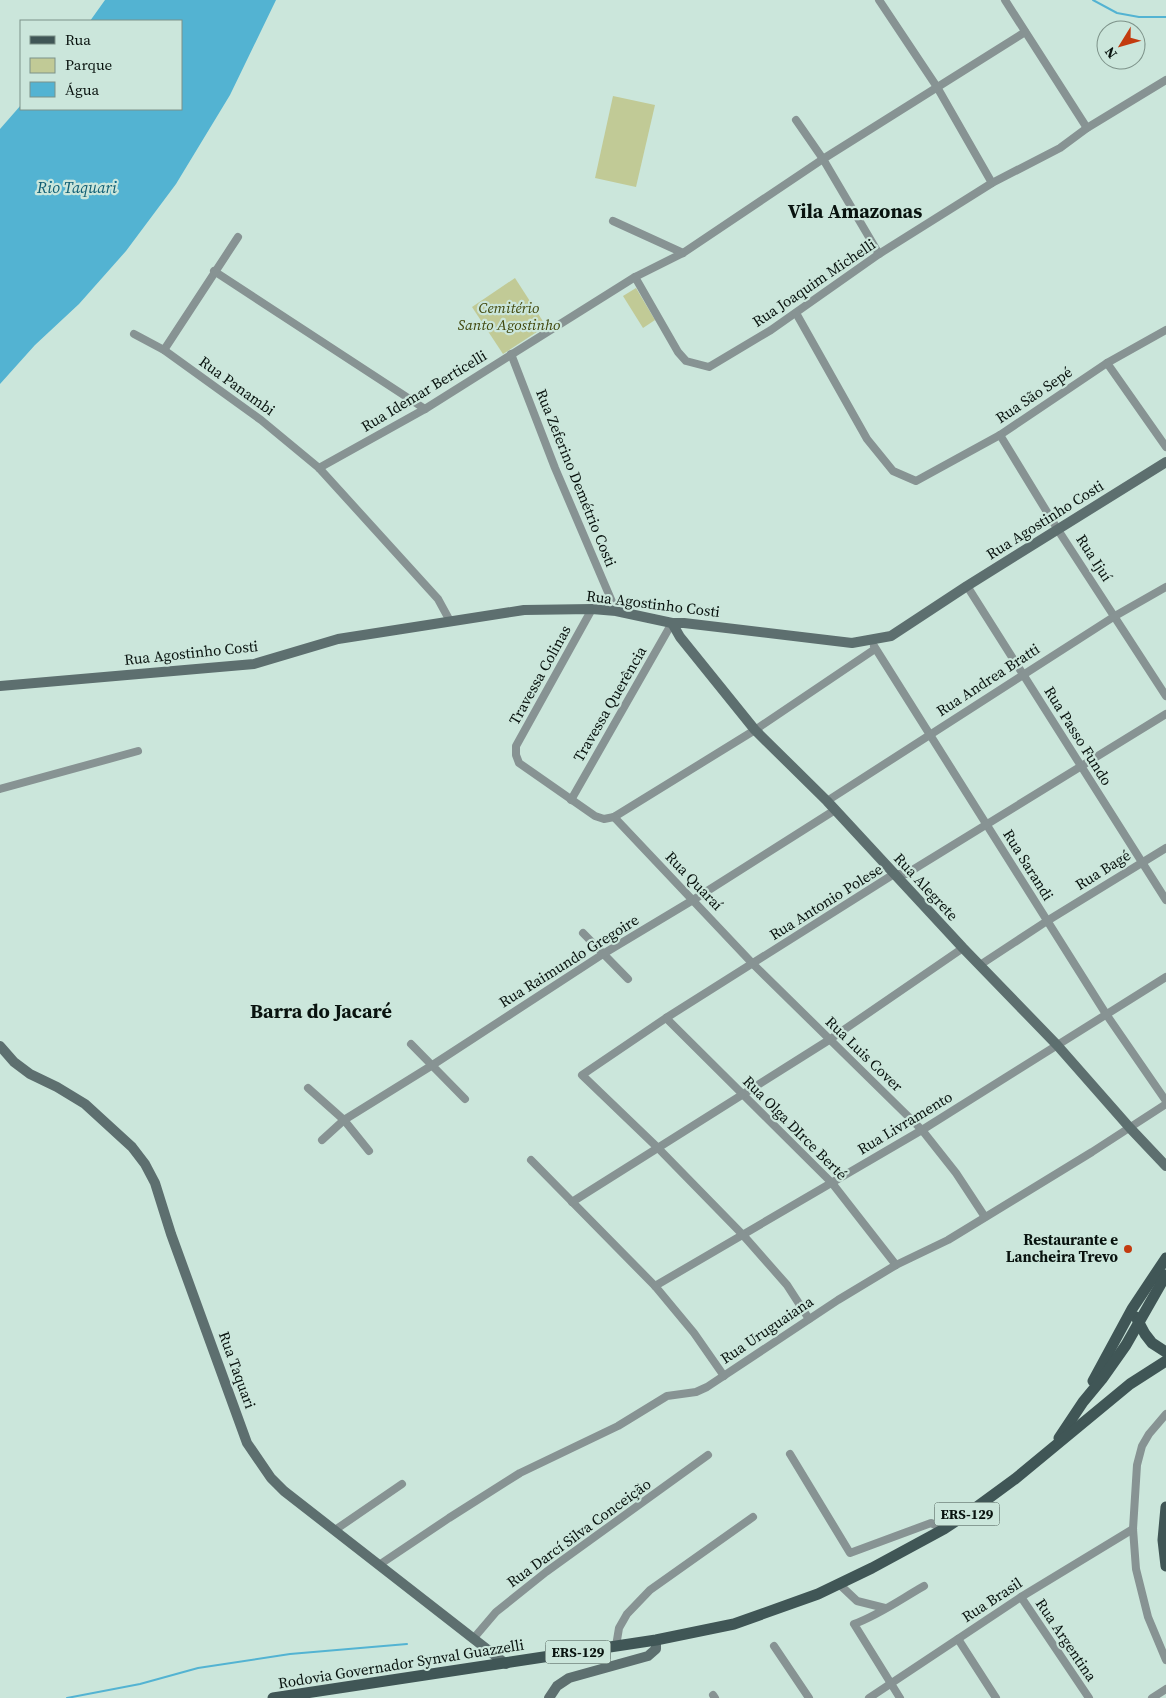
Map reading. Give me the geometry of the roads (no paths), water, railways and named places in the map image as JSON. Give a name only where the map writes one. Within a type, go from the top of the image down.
[{"type":"main road","points":[[1083,1402],[1114,1340],[1166,1258]]},
{"type":"main road","name":"Rodovia Governador Synval Guazzelli","points":[[1053,1448],[1083,1402],[1117,1357],[1166,1275]]},
{"type":"main road","points":[[1132,1309],[1152,1343],[1166,1352]]},
{"type":"main road","name":"Rodovia Governador Synval Guazzelli","points":[[273,1698],[656,1640],[734,1624],[818,1594],[872,1568],[974,1510],[1130,1384],[1166,1361]]},
{"type":"main road","points":[[1166,1507],[1163,1540],[1166,1566]]},
{"type":"street","points":[[879,0],[937,88],[992,183]]},
{"type":"street","points":[[1005,0],[1087,128]]},
{"type":"street","name":"Rua Idemar Berticelli","points":[[319,468],[425,409],[635,277],[683,253],[823,159],[1025,32]]},
{"type":"street","name":"Rua Joaquim Michelli","points":[[635,277],[678,352],[686,361],[709,367],[771,330],[879,254],[992,183],[1060,148],[1087,128],[1166,80]]},
{"type":"street","points":[[796,120],[823,159],[879,254]]},
{"type":"street","points":[[613,221],[683,253]]},
{"type":"street","points":[[164,350],[238,237]]},
{"type":"street","points":[[214,272],[425,409]]},
{"type":"street","name":"Rua São Sepé","points":[[796,313],[867,439],[893,471],[916,481],[1000,435],[1107,363],[1166,330]]},
{"type":"street","name":"Rua Panambi","points":[[134,334],[164,350],[261,420],[319,468],[438,599],[450,621]]},
{"type":"street","name":"Rua Zeferino Demétrio Costi","points":[[511,354],[555,468],[616,611]]},
{"type":"street","points":[[1107,363],[1166,447]]},
{"type":"street","name":"Rua Ijuí","points":[[1000,435],[1058,530],[1166,696]]},
{"type":"street","name":"Rua Agostinho Costi","points":[[0,686],[254,664],[338,639],[524,610],[592,609],[616,611],[672,623],[874,644],[891,636],[1166,462]]},
{"type":"street","name":"Rua Passo Fundo","points":[[968,586],[1166,900]]},
{"type":"street","name":"Rua Andrea Bratti","points":[[827,801],[1022,674],[1166,586]]},
{"type":"street","name":"Travessa Colinas","points":[[572,800],[520,762],[516,755],[516,746],[592,609]]},
{"type":"street","name":"Rua Alegrete","points":[[672,623],[680,637],[755,730],[827,801],[963,948],[1058,1045],[1130,1128],[1166,1166]]},
{"type":"street","name":"Travessa Querência","points":[[572,800],[672,623]]},
{"type":"street","points":[[572,800],[595,816],[604,819],[614,817],[755,730],[874,644]]},
{"type":"street","name":"Rua Sarandi","points":[[874,644],[929,735],[1106,1014],[1166,1103]]},
{"type":"street","name":"Rua Antonio Polese","points":[[658,1148],[582,1075],[666,1018],[894,874],[906,874],[1166,714]]},
{"type":"street","points":[[0,789],[138,751]]},
{"type":"street","name":"Rua Raimundo Gregoire","points":[[322,1140],[344,1120],[603,954],[693,900],[835,810]]},
{"type":"street","name":"Rua Quaraí","points":[[614,817],[753,964]]},
{"type":"street","name":"Rua Bagé","points":[[980,965],[1047,921],[1166,848]]},
{"type":"street","points":[[583,934],[628,979]]},
{"type":"street","points":[[572,1202],[830,1040],[963,948]]},
{"type":"street","name":"Rua Luis Cover","points":[[753,964],[922,1130],[956,1174],[985,1217]]},
{"type":"street","name":"Rua Livramento","points":[[655,1286],[922,1130],[1166,977]]},
{"type":"street","name":"Rua Olga DIrce Berté","points":[[666,1018],[832,1183],[896,1265]]},
{"type":"street","points":[[411,1044],[466,1099]]},
{"type":"street","name":"Rua Taquari","points":[[0,1046],[14,1062],[30,1074],[57,1087],[85,1104],[132,1147],[145,1164],[155,1183],[171,1234],[248,1443],[271,1478],[284,1491],[506,1664]]},
{"type":"street","points":[[308,1088],[344,1120],[369,1151]]},
{"type":"street","name":"Rua Uruguaiana","points":[[379,1565],[520,1473],[618,1426],[667,1396],[696,1392],[724,1376],[838,1300],[896,1265],[948,1240],[1130,1128],[1166,1103]]},
{"type":"street","points":[[658,1148],[743,1235],[787,1285],[809,1319]]},
{"type":"street","points":[[531,1160],[655,1286],[694,1333],[724,1376]]},
{"type":"street","points":[[1165,1417],[1146,1440],[1137,1465],[1133,1529],[1136,1569],[1148,1617],[1166,1660]]},
{"type":"street","points":[[790,1454],[850,1553],[931,1524],[944,1528]]},
{"type":"street","name":"Rua Darcí Silva Conceição","points":[[473,1639],[496,1612],[546,1572],[708,1455]]},
{"type":"street","points":[[335,1530],[402,1484]]},
{"type":"street","points":[[616,1646],[618,1628],[627,1614],[650,1590],[753,1517]]},
{"type":"street","name":"Rua Brasil","points":[[869,1698],[1021,1597],[1133,1529]]},
{"type":"street","points":[[839,1584],[857,1602],[885,1608]]},
{"type":"street","points":[[900,1698],[854,1624],[875,1616],[885,1608],[924,1586]]},
{"type":"street","name":"Rua Argentina","points":[[1021,1597],[1089,1698]]},
{"type":"street","points":[[958,1639],[996,1698]]},
{"type":"street","points":[[549,1698],[556,1686],[569,1678],[648,1656],[656,1649],[656,1640]]},
{"type":"street","points":[[774,1646],[809,1698]]},
{"type":"street","points":[[1152,1698],[1166,1689]]},
{"type":"water","name":"Rio Taquari","points":[[105,0],[276,0],[230,95],[176,184],[126,251],[79,304],[35,345],[0,384],[0,129],[20,106],[20,110],[182,110],[182,20],[91,20]]},
{"type":"waterway","points":[[1093,0],[1117,13],[1139,17],[1166,17]]},
{"type":"waterway","points":[[67,1698],[140,1684],[198,1668],[290,1654],[407,1644]]},
{"type":"place","name":"Restaurante e Lancheira Trevo","points":[[1128,1249]]},
{"type":"district","name":"Vila Amazonas","points":[[855,211]]},
{"type":"district","name":"Barra do Jacaré","points":[[321,1011]]},
{"type":"park label","name":"Cemitério Santo Agostinho","points":[[509,316]]}]
